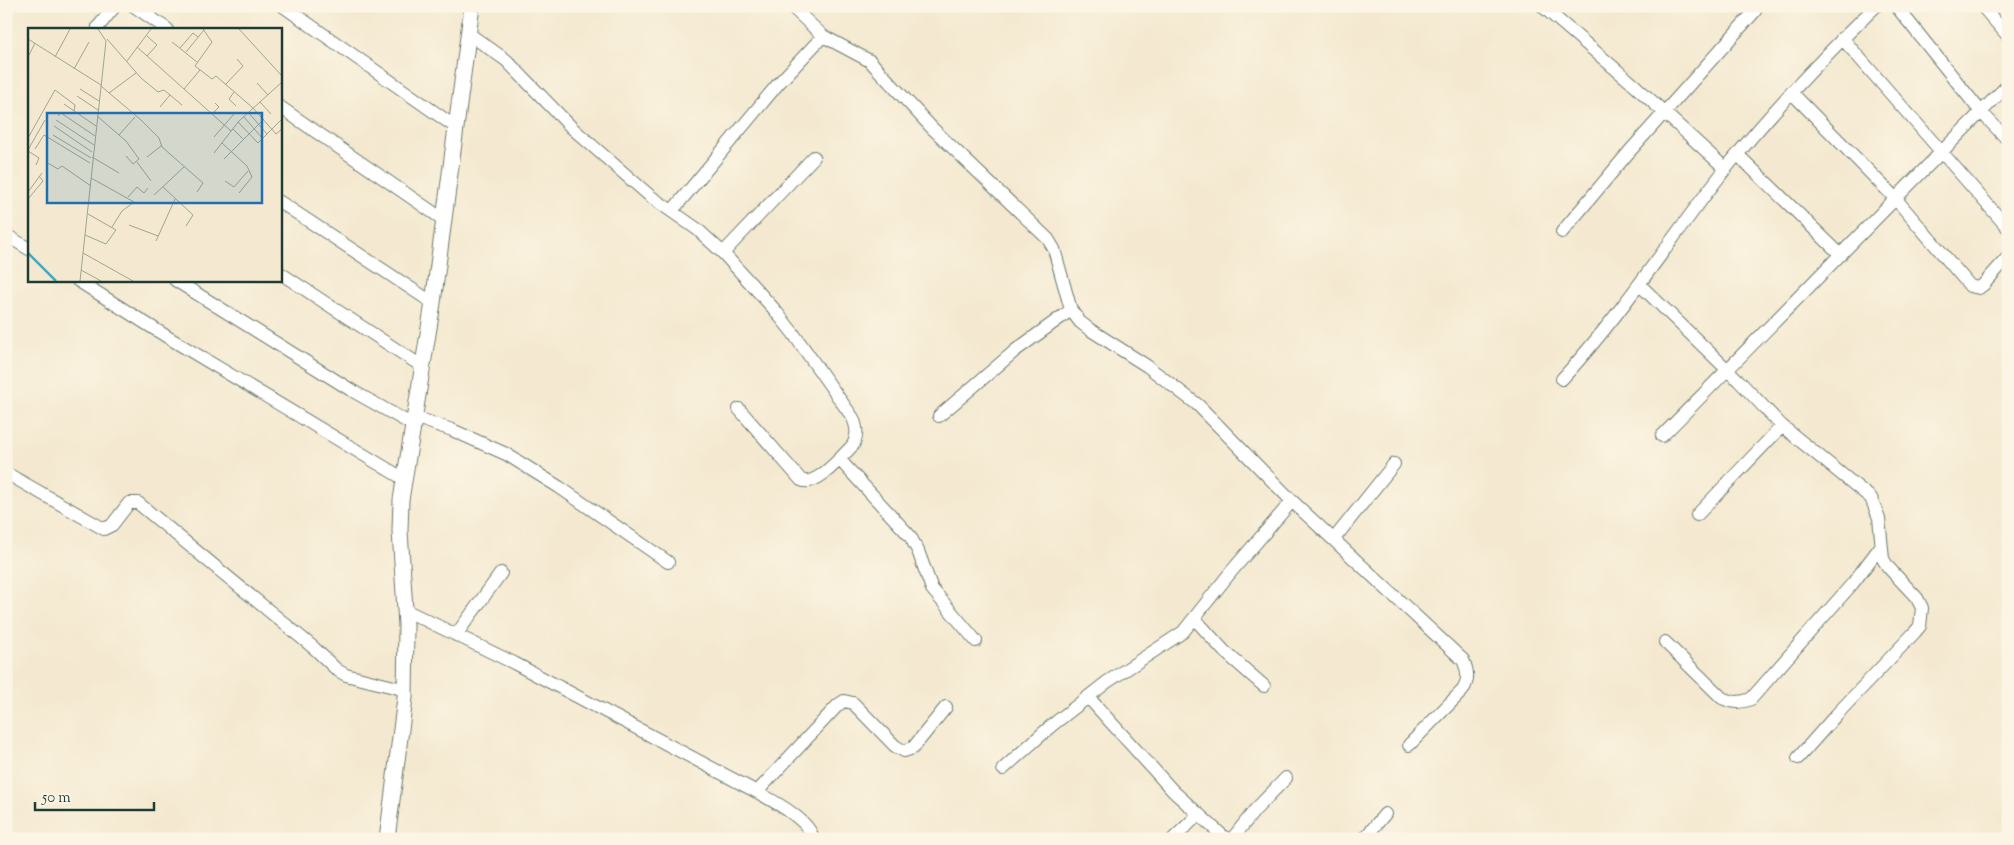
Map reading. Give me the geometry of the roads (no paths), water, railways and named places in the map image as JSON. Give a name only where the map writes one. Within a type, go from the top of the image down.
[{"type":"street","points":[[98,27],[115,6]]},
{"type":"street","points":[[134,6],[166,28]]},
{"type":"street","points":[[283,6],[457,128]]},
{"type":"street","points":[[387,839],[406,690],[405,610],[400,518],[404,479],[433,303],[472,6]]},
{"type":"street","points":[[791,6],[823,36],[870,61],[932,128],[1048,239],[1054,249],[1071,310],[1089,330],[1147,366],[1198,405],[1292,501],[1463,660],[1467,669],[1467,683],[1463,690],[1409,745]]},
{"type":"street","points":[[1562,379],[1594,343],[1640,285],[1726,168],[1791,92],[1842,38],[1876,6]]},
{"type":"street","points":[[1896,6],[1981,112],[2008,140]]},
{"type":"street","points":[[1982,6],[2008,36]]},
{"type":"street","points":[[1549,8],[1726,168]]},
{"type":"street","points":[[1562,232],[1628,152],[1755,11]]},
{"type":"street","points":[[469,34],[506,60],[572,128],[650,196],[697,229],[723,253],[774,309],[793,333],[852,418],[856,427],[856,439],[853,445],[815,480],[810,482],[801,480],[740,410]]},
{"type":"street","points":[[672,211],[778,84],[823,36]]},
{"type":"street","points":[[1842,38],[2008,228]]},
{"type":"street","points":[[1662,436],[2008,85]]},
{"type":"street","points":[[1791,92],[1895,198],[1970,286],[1979,288],[2008,258]]},
{"type":"street","points":[[281,108],[444,220]]},
{"type":"street","points":[[1738,154],[1841,255]]},
{"type":"street","points":[[723,253],[814,157]]},
{"type":"street","points":[[281,203],[433,303]]},
{"type":"street","points":[[6,235],[28,248]]},
{"type":"street","points":[[281,274],[422,367]]},
{"type":"street","points":[[79,281],[169,338],[404,479]]},
{"type":"street","points":[[177,281],[351,390],[414,421],[452,430],[506,454],[559,487],[668,562]]},
{"type":"street","points":[[1640,285],[1782,426],[1871,498],[1879,518],[1883,559],[1917,598],[1922,608],[1920,626],[1798,758]]},
{"type":"street","points":[[939,416],[1016,350],[1071,310]]},
{"type":"street","points":[[1697,515],[1782,426]]},
{"type":"street","points":[[838,459],[910,536],[932,590],[976,641]]},
{"type":"street","points":[[1334,539],[1394,464]]},
{"type":"street","points":[[6,473],[104,529],[112,525],[129,503],[138,503],[314,648],[336,670],[357,679],[406,690]]},
{"type":"street","points":[[1003,770],[1037,738],[1088,697],[1175,638],[1195,619],[1230,573],[1292,501]]},
{"type":"street","points":[[1665,642],[1722,698],[1730,702],[1740,703],[1751,699],[1852,583],[1881,546]]},
{"type":"street","points":[[456,635],[501,573]]},
{"type":"street","points":[[405,610],[588,701],[757,792],[780,805],[807,826],[813,839]]},
{"type":"street","points":[[1195,619],[1224,652],[1264,686]]},
{"type":"street","points":[[1088,697],[1173,791],[1226,839]]},
{"type":"street","points":[[757,792],[838,705],[844,701],[854,704],[895,746],[904,751],[913,748],[946,707]]},
{"type":"street","points":[[1232,839],[1254,810],[1286,778]]},
{"type":"street","points":[[1364,839],[1384,814]]},
{"type":"street","points":[[1173,839],[1198,815]]}]
